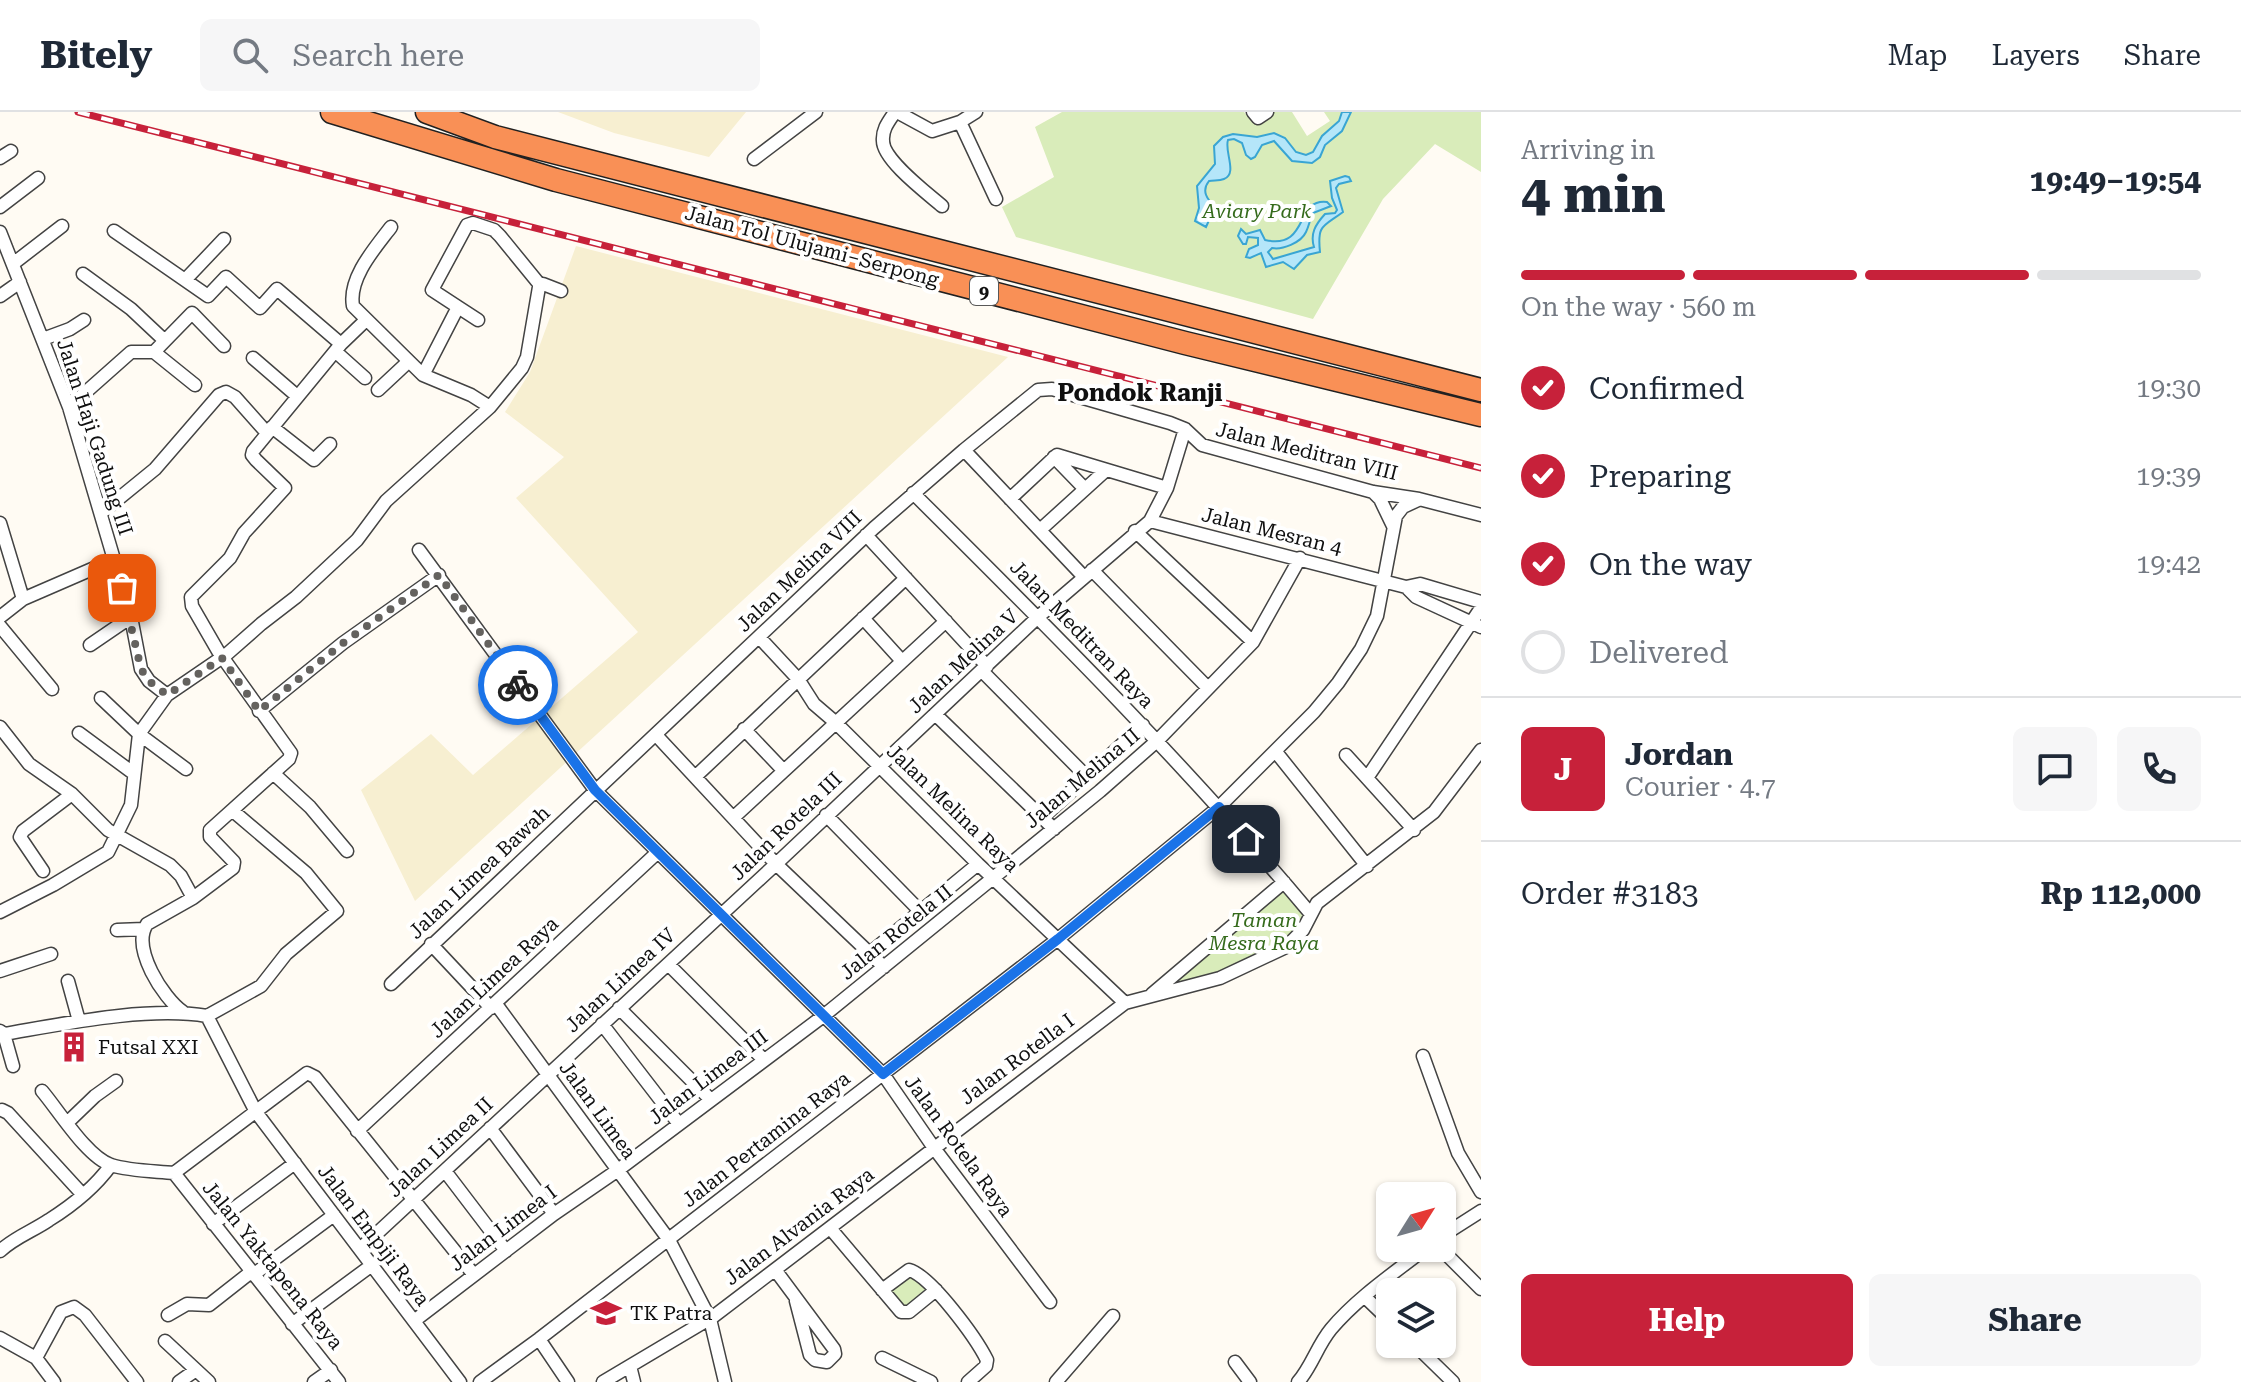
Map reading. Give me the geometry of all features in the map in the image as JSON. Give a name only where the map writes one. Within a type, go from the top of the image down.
[{"type":"highway","name":"Jalan Tol Ulujami–Serpong","points":[[332,112],[556,180],[1185,343],[1481,415]]},
{"type":"highway","name":"Jalan Tol Ulujami–Serpong","points":[[427,112],[495,137],[1481,390]]},
{"type":"highway","points":[[445,112],[495,137]]},
{"type":"street","points":[[754,159],[816,112]]},
{"type":"street","points":[[942,206],[905,173],[884,148],[884,132],[896,112],[932,131],[960,122],[976,112]]},
{"type":"street","points":[[1253,112],[1258,118],[1267,112]]},
{"type":"street","points":[[960,122],[996,199]]},
{"type":"street","points":[[0,207],[38,178]]},
{"type":"street","points":[[478,320],[432,290],[467,225],[473,223],[494,230],[532,278],[540,285],[561,291]]},
{"type":"street","points":[[14,263],[62,226]]},
{"type":"street","points":[[391,227],[371,252],[360,274],[353,306],[423,375],[471,395],[490,407]]},
{"type":"street","points":[[114,231],[208,296]]},
{"type":"street","name":"Jalan Haji Gadung III","points":[[0,232],[69,407],[131,617],[141,669],[149,681],[167,695]]},
{"type":"street","points":[[185,280],[224,239]]},
{"type":"street","points":[[83,274],[131,309],[164,340]]},
{"type":"street","points":[[154,352],[226,277],[260,308],[277,289],[365,378]]},
{"type":"street","points":[[0,296],[20,282]]},
{"type":"street","points":[[0,912],[108,852],[131,805],[139,734],[167,695],[222,658],[296,597],[357,540],[386,501],[490,407],[522,368],[527,357],[540,285]]},
{"type":"street","points":[[423,375],[458,307]]},
{"type":"street","points":[[190,314],[224,346]]},
{"type":"street","points":[[43,339],[84,320]]},
{"type":"street","points":[[117,930],[144,929],[233,868],[234,862],[210,837],[210,830],[289,759],[291,753],[222,658],[192,606],[191,597],[230,558],[244,533],[285,488],[252,455],[297,396],[366,320]]},
{"type":"street","points":[[69,407],[131,352],[154,352],[195,385]]},
{"type":"street","points":[[253,358],[297,396]]},
{"type":"street","points":[[378,390],[408,362]]},
{"type":"street","name":"Jalan Meditran VIII","points":[[1038,390],[1052,389],[1185,429],[1202,445],[1373,492],[1419,499],[1481,515]]},
{"type":"street","name":"Jalan Melina VIII","points":[[587,780],[656,735],[866,535],[1038,390]]},
{"type":"street","points":[[101,513],[148,476],[219,395],[226,392],[269,430],[314,460],[330,444]]},
{"type":"street","points":[[1150,521],[1167,488],[1185,429]]},
{"type":"street","points":[[964,450],[1040,530],[1208,688]]},
{"type":"street","points":[[1010,499],[1054,457],[1063,456],[1167,488]]},
{"type":"street","points":[[1054,457],[1084,488]]},
{"type":"street","points":[[1040,530],[1105,471]]},
{"type":"street","points":[[1373,492],[1380,499],[1393,526]]},
{"type":"street","name":"Jalan Meditran Raya","points":[[913,493],[1158,740],[1310,913]]},
{"type":"street","points":[[1393,526],[1403,507],[1419,499]]},
{"type":"street","name":"Jalan Melina V","points":[[879,765],[1038,617],[1150,521]]},
{"type":"street","name":"Jalan Mesran 4","points":[[1150,521],[1406,587]]},
{"type":"street","points":[[0,523],[23,599]]},
{"type":"street","name":"Jalan Pertamina Raya","points":[[480,1382],[1058,939],[1219,807],[1276,752],[1338,683],[1361,649],[1377,616],[1393,526]]},
{"type":"street","points":[[1135,531],[1253,642]]},
{"type":"street","points":[[866,535],[1087,777]]},
{"type":"street","name":"Jalan Rotela Raya","points":[[419,550],[587,780],[822,1017],[883,1074],[934,1148],[1050,1302]]},
{"type":"street","name":"Jalan Melina II","points":[[995,877],[1158,740],[1253,642],[1300,558]]},
{"type":"street","points":[[0,617],[23,599],[113,560]]},
{"type":"street","points":[[259,711],[343,643],[439,575]]},
{"type":"street","points":[[696,776],[906,578]]},
{"type":"street","points":[[1367,778],[1476,625],[1481,605],[1420,584],[1406,587]]},
{"type":"street","points":[[1406,587],[1416,597],[1476,625]]},
{"type":"street","points":[[90,645],[131,617]]},
{"type":"street","points":[[863,618],[902,661]]},
{"type":"street","points":[[734,817],[946,621]]},
{"type":"street","points":[[0,626],[52,689]]},
{"type":"street","name":"Jalan Melina Raya","points":[[759,637],[798,679],[814,704],[1125,1003]]},
{"type":"street","points":[[101,698],[139,734],[186,769]]},
{"type":"street","points":[[935,714],[1054,829]]},
{"type":"street","name":"Jalan Melina II","points":[[1042,818],[1143,725]]},
{"type":"street","points":[[0,727],[29,764],[72,794],[118,837],[170,865],[181,876],[193,898]]},
{"type":"street","points":[[744,729],[783,770]]},
{"type":"street","points":[[79,733],[133,773]]},
{"type":"street","points":[[656,735],[776,864],[884,967]]},
{"type":"street","points":[[1114,750],[1129,766]]},
{"type":"street","points":[[1125,1003],[1220,978],[1275,954],[1296,939],[1317,903],[1434,812],[1481,750]]},
{"type":"street","points":[[1276,752],[1367,866]]},
{"type":"street","points":[[1346,755],[1414,830]]},
{"type":"street","name":"Jalan Rotela III","points":[[720,915],[879,765]]},
{"type":"street","points":[[273,773],[310,807],[347,851]]},
{"type":"street","name":"Jalan Limea Bawah","points":[[391,984],[587,780]]},
{"type":"street","points":[[43,871],[20,837],[23,831],[72,794]]},
{"type":"street","points":[[13,1066],[2,1033],[79,1021],[183,1012],[207,1016],[261,986],[286,954],[336,913],[335,906],[306,873],[233,811]]},
{"type":"street","points":[[826,815],[921,912]]},
{"type":"street","name":"Jalan Limea Raya","points":[[357,1131],[658,852]]},
{"type":"street","points":[[870,953],[978,864]]},
{"type":"street","name":"Jalan Rotela II","points":[[822,1017],[995,877]]},
{"type":"street","points":[[1148,998],[1284,882]]},
{"type":"street","name":"Jalan Limea IV","points":[[547,1075],[720,915]]},
{"type":"street","points":[[144,929],[143,943],[155,980],[172,1004],[183,1012]]},
{"type":"street","name":"Jalan Limea","points":[[431,944],[493,1006],[669,1240],[710,1319],[725,1382]]},
{"type":"street","points":[[0,971],[51,954]]},
{"type":"street","points":[[668,964],[764,1060]]},
{"type":"street","points":[[68,981],[79,1021]]},
{"type":"street","name":"Jalan Rotella I","points":[[934,1148],[1125,1003]]},
{"type":"street","points":[[619,1008],[711,1100]]},
{"type":"street","name":"Jalan Empiji Raya","points":[[207,1016],[256,1112],[460,1382]]},
{"type":"street","name":"Jalan Limea III","points":[[618,1170],[822,1017]]},
{"type":"street","points":[[602,1024],[679,1124]]},
{"type":"street","points":[[1423,1056],[1458,1153],[1481,1192]]},
{"type":"street","points":[[42,1091],[91,1150],[111,1165],[174,1173],[307,1073],[315,1077],[474,1275]]},
{"type":"street","name":"Jalan Limea II","points":[[360,1249],[547,1075]]},
{"type":"street","points":[[68,1122],[116,1081]]},
{"type":"street","points":[[2,1110],[83,1195]]},
{"type":"street","points":[[490,1128],[554,1214]]},
{"type":"street","name":"Jalan Alvania Raya","points":[[603,1382],[710,1319],[934,1148]]},
{"type":"street","points":[[213,1224],[295,1163]]},
{"type":"street","points":[[0,1251],[83,1195],[111,1165]]},
{"type":"street","name":"Jalan Limea I","points":[[414,1321],[554,1214],[618,1170]]},
{"type":"street","points":[[445,1171],[506,1251]]},
{"type":"street","name":"Jalan Yaktapena Raya","points":[[174,1173],[339,1382]]},
{"type":"street","points":[[1456,1227],[1481,1211]]},
{"type":"street","points":[[168,1315],[187,1304],[209,1305],[334,1215]]},
{"type":"street","points":[[830,1228],[905,1314],[936,1290]]},
{"type":"street","points":[[1298,1382],[1331,1329],[1409,1262]]},
{"type":"street","points":[[1454,1262],[1481,1289]]},
{"type":"street","points":[[292,1324],[372,1265]]},
{"type":"street","points":[[882,1290],[909,1270],[921,1275],[936,1290],[987,1360],[986,1366],[968,1382]]},
{"type":"street","points":[[776,1271],[834,1349],[835,1354],[827,1362],[815,1360],[810,1355],[796,1301]]},
{"type":"street","points":[[1365,1297],[1376,1308]]},
{"type":"street","points":[[36,1358],[61,1312],[74,1307],[85,1315],[137,1382]]},
{"type":"street","points":[[1056,1382],[1113,1316]]},
{"type":"street","points":[[0,1338],[36,1358],[54,1382]]},
{"type":"street","points":[[539,1339],[568,1382]]},
{"type":"street","points":[[165,1341],[209,1382]]},
{"type":"street","points":[[882,1358],[931,1382]]},
{"type":"street","points":[[1428,1358],[1453,1382]]},
{"type":"street","points":[[1235,1362],[1250,1382]]},
{"type":"street","points":[[630,1366],[634,1382]]},
{"type":"street","points":[[179,1382],[196,1370]]},
{"type":"street","points":[[314,1382],[331,1370]]},
{"type":"shaded area","points":[[558,112],[746,112],[709,157],[614,133]]},
{"type":"shaded area","points":[[576,246],[1008,357],[415,901],[361,790],[431,734],[473,775],[638,632],[516,498],[564,457],[505,412],[530,372]]},
{"type":"green space","name":"Aviary Park","points":[[1062,112],[1244,112],[1252,122],[1267,112],[1292,112],[1307,136],[1330,121],[1324,112],[1481,112],[1481,172],[1435,144],[1383,199],[1313,319],[1016,237],[1002,207],[1054,177],[1035,127]]},
{"type":"green space","name":"Taman Mesra Raya","points":[[1284,882],[1308,916],[1275,954],[1148,998]]},
{"type":"green space","points":[[914,1271],[941,1296],[901,1312],[882,1290]]},
{"type":"water","points":[[1342,112],[1351,112],[1342,131],[1325,145],[1320,157],[1312,163],[1292,161],[1274,141],[1262,145],[1251,159],[1242,143],[1228,140],[1230,172],[1224,179],[1209,181],[1205,188],[1215,207],[1206,227],[1195,221],[1199,208],[1197,186],[1215,164],[1214,146],[1223,137],[1233,134],[1257,137],[1274,133],[1285,138],[1296,152],[1306,155],[1313,152],[1322,136],[1339,121]]},
{"type":"water","points":[[1345,176],[1351,181],[1336,188],[1343,212],[1323,227],[1320,252],[1307,255],[1294,269],[1283,262],[1266,267],[1261,253],[1246,257],[1249,249],[1258,245],[1258,238],[1248,237],[1246,244],[1243,244],[1238,236],[1241,229],[1246,234],[1260,230],[1265,240],[1289,238],[1310,208],[1327,202],[1331,206],[1313,213],[1300,239],[1268,252],[1273,259],[1314,247],[1316,226],[1325,214],[1337,210],[1330,181]]},
{"type":"railway","points":[[78,112],[1481,468]]},
{"type":"way so far","points":[[122,588],[141,669],[149,681],[167,695],[222,658],[259,711],[343,643],[439,575],[518,685]]},
{"type":"place","name":"Futsal XXI","points":[[74,1047]]},
{"type":"place","name":"TK Patra","points":[[606,1313]]},
{"type":"district","name":"Pondok Ranji","points":[[1140,393]]},
{"type":"route","points":[[518,685],[595,790],[883,1074],[1058,939],[1219,807],[1246,839]]}]
